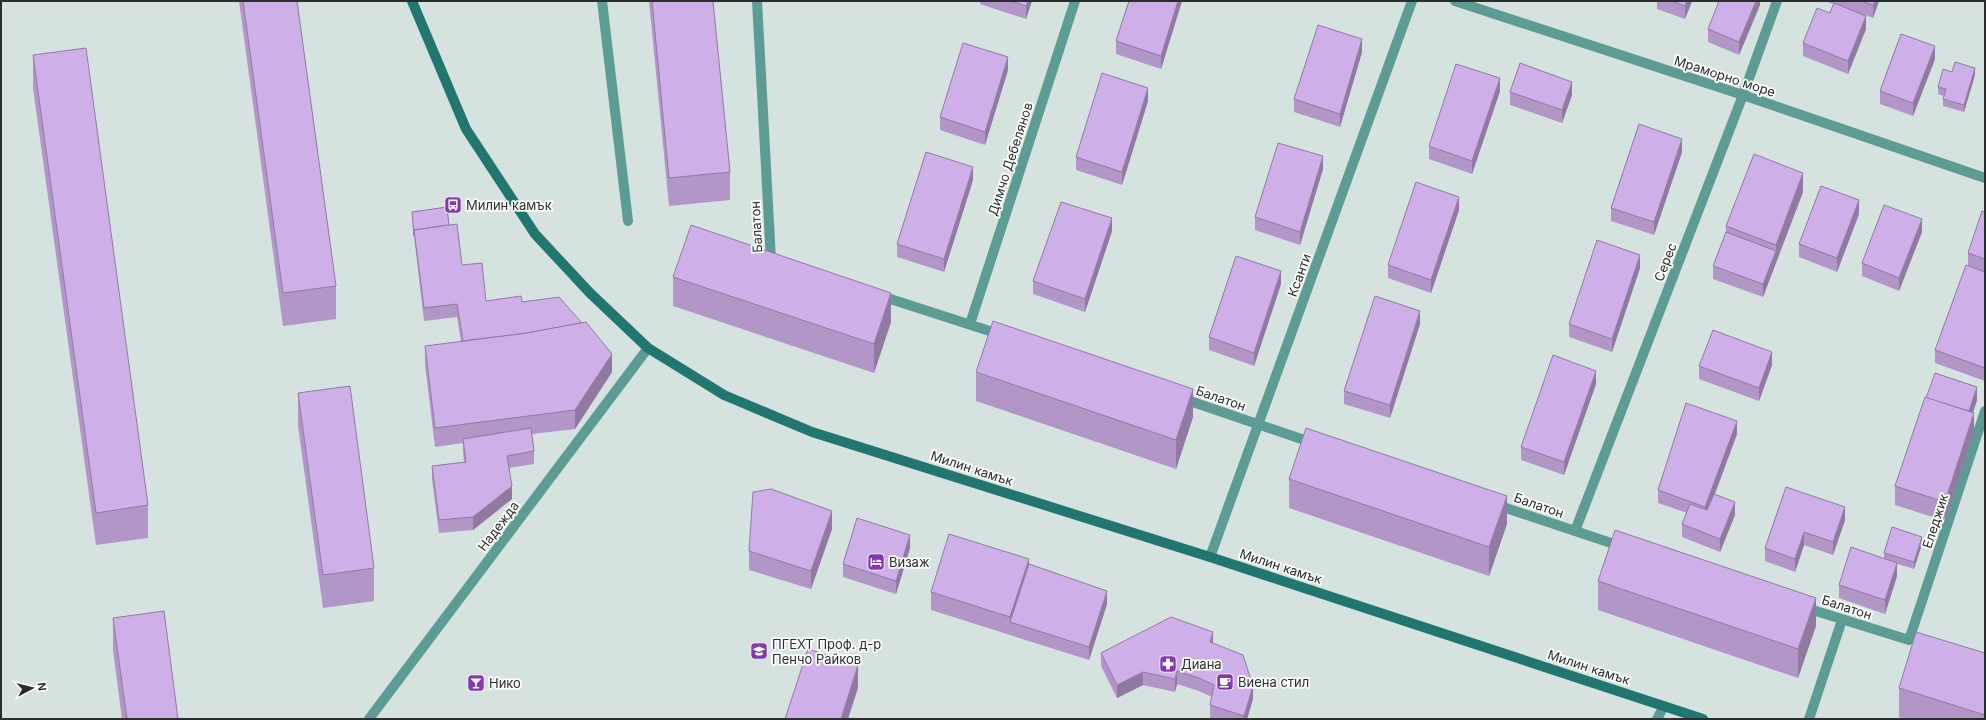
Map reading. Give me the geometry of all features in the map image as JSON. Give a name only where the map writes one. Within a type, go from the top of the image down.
[{"type":"street","name":"Милин камък","points":[[412,1],[466,129],[535,234],[590,293],[648,348],[724,395],[812,432],[1210,557],[1703,719]]},
{"type":"street","points":[[602,1],[628,220]]},
{"type":"street","name":"Балатон","points":[[757,1],[771,260],[786,265]]},
{"type":"street","name":"Димчо Дебелянов","points":[[970,324],[1075,1]]},
{"type":"street","name":"Ксанти","points":[[1210,557],[1412,1]]},
{"type":"street","name":"Мраморно море","points":[[1455,1],[1743,95],[1985,178]]},
{"type":"street","name":"Серес","points":[[1575,531],[1743,95],[1777,1]]},
{"type":"street","points":[[867,291],[970,324],[1014,340]]},
{"type":"street","name":"Надежда","points":[[369,719],[648,348]]},
{"type":"street","name":"Балатон","points":[[1169,394],[1326,447]]},
{"type":"street","name":"Еледжик","points":[[1909,640],[1985,411]]},
{"type":"street","name":"Балатон","points":[[1485,500],[1635,551]]},
{"type":"street","name":"Балатон","points":[[1790,602],[1842,620],[1909,640]]},
{"type":"street","points":[[1809,719],[1842,620]]},
{"type":"street","points":[[1658,719],[1664,706]]},
{"type":"building","points":[[243,1],[297,1],[336,286],[283,293]]},
{"type":"building","points":[[652,1],[713,1],[730,172],[669,178]]},
{"type":"building","points":[[1011,1],[1028,1],[1026,6]]},
{"type":"building","points":[[1129,1],[1178,1],[1161,56],[1116,41]]},
{"type":"building","points":[[1671,1],[1687,1],[1685,6]]},
{"type":"building","points":[[1719,1],[1756,1],[1739,42],[1708,29]]},
{"type":"building","points":[[1861,1],[1875,1],[1873,5]]},
{"type":"building","points":[[1834,3],[1866,16],[1848,61],[1803,43],[1817,8],[1830,13]]},
{"type":"building","points":[[1318,25],[1362,39],[1340,114],[1294,99]]},
{"type":"building","points":[[1901,34],[1935,46],[1913,103],[1880,91]]},
{"type":"building","points":[[963,43],[1008,57],[985,132],[940,117]]},
{"type":"building","points":[[86,48],[148,505],[96,513],[33,55]]},
{"type":"building","points":[[1955,62],[1975,68],[1964,105],[1943,99],[1946,89],[1938,87],[1943,69],[1952,72]]},
{"type":"building","points":[[1520,63],[1572,82],[1562,110],[1510,92]]},
{"type":"building","points":[[1456,64],[1500,78],[1472,161],[1429,146]]},
{"type":"building","points":[[1102,73],[1148,88],[1122,172],[1076,157]]},
{"type":"building","points":[[1639,124],[1682,139],[1654,222],[1611,208]]},
{"type":"building","points":[[1278,143],[1323,156],[1300,232],[1255,217]]},
{"type":"building","points":[[926,152],[973,167],[944,259],[897,244]]},
{"type":"building","points":[[1754,154],[1803,173],[1776,245],[1726,226]]},
{"type":"building","points":[[1416,182],[1459,197],[1431,280],[1388,265]]},
{"type":"building","points":[[1821,186],[1859,200],[1837,258],[1799,244]]},
{"type":"building","points":[[1061,202],[1112,218],[1085,299],[1033,281]]},
{"type":"building","points":[[1884,205],[1922,219],[1899,278],[1862,263]]},
{"type":"building","points":[[447,207],[449,225],[414,230],[414,236],[412,212]]},
{"type":"building","points":[[1982,211],[1985,212],[1985,259],[1968,253]]},
{"type":"building","points":[[457,224],[462,265],[482,263],[486,301],[521,296],[522,302],[559,297],[582,323],[527,333],[463,341],[457,304],[424,308],[414,230]]},
{"type":"building","points":[[691,225],[891,293],[874,344],[673,277]]},
{"type":"building","points":[[1726,232],[1776,251],[1763,284],[1713,266]]},
{"type":"building","points":[[1597,240],[1640,255],[1612,339],[1569,324]]},
{"type":"building","points":[[1236,256],[1281,271],[1254,353],[1209,337]]},
{"type":"building","points":[[1966,265],[1985,272],[1985,368],[1935,350]]},
{"type":"building","points":[[1375,296],[1420,311],[1390,405],[1344,391]]},
{"type":"building","points":[[993,321],[1193,389],[1176,440],[976,372]]},
{"type":"building","points":[[586,322],[612,354],[575,410],[435,428],[425,346],[527,333]]},
{"type":"building","points":[[1713,330],[1772,352],[1759,388],[1699,366]]},
{"type":"building","points":[[1553,355],[1596,371],[1564,462],[1521,447]]},
{"type":"building","points":[[1935,373],[1977,387],[1969,411],[1926,398]]},
{"type":"building","points":[[350,386],[374,568],[323,575],[298,393]]},
{"type":"building","points":[[1925,397],[1974,413],[1945,502],[1895,486]]},
{"type":"building","points":[[1686,403],[1737,421],[1705,507],[1658,490]]},
{"type":"building","points":[[531,428],[534,451],[507,456],[512,486],[473,517],[439,520],[432,466],[466,462],[463,439]]},
{"type":"building","points":[[1306,428],[1507,496],[1489,547],[1289,479]]},
{"type":"building","points":[[1786,487],[1845,507],[1833,542],[1804,532],[1795,559],[1765,548]]},
{"type":"building","points":[[771,489],[832,511],[811,571],[749,551],[753,492]]},
{"type":"building","points":[[1714,494],[1735,502],[1720,539],[1682,524],[1690,504],[1707,510]]},
{"type":"building","name":"Визаж","points":[[857,518],[910,535],[896,581],[843,564]]},
{"type":"building","points":[[1892,527],[1922,537],[1914,562],[1884,553]]},
{"type":"building","points":[[1615,530],[1816,598],[1798,649],[1598,581]]},
{"type":"building","points":[[949,534],[1029,559],[1010,617],[931,592]]},
{"type":"building","points":[[1851,547],[1897,563],[1885,600],[1839,585]]},
{"type":"building","points":[[1029,564],[1107,591],[1089,647],[1010,622]]},
{"type":"building","points":[[164,611],[178,719],[127,719],[113,618]]},
{"type":"building","points":[[1171,617],[1213,632],[1210,642],[1243,655],[1253,686],[1244,716],[1210,705],[1214,685],[1199,678],[1177,671],[1175,679],[1143,672],[1117,685],[1101,653]]},
{"type":"building","points":[[1916,632],[1985,653],[1985,715],[1899,688]]},
{"type":"building","points":[[808,649],[858,665],[841,719],[785,719]]},
{"type":"place","name":"Милин камък","points":[[453,205]]},
{"type":"place","name":"Визаж","points":[[876,562]]},
{"type":"place","name":"ПГЕХТ Проф. д-р Пенчо Райков","points":[[759,651]]},
{"type":"place","name":"Диана","points":[[1168,664]]},
{"type":"place","name":"Виена стил","points":[[1225,682]]},
{"type":"place","name":"Нико","points":[[476,683]]}]
